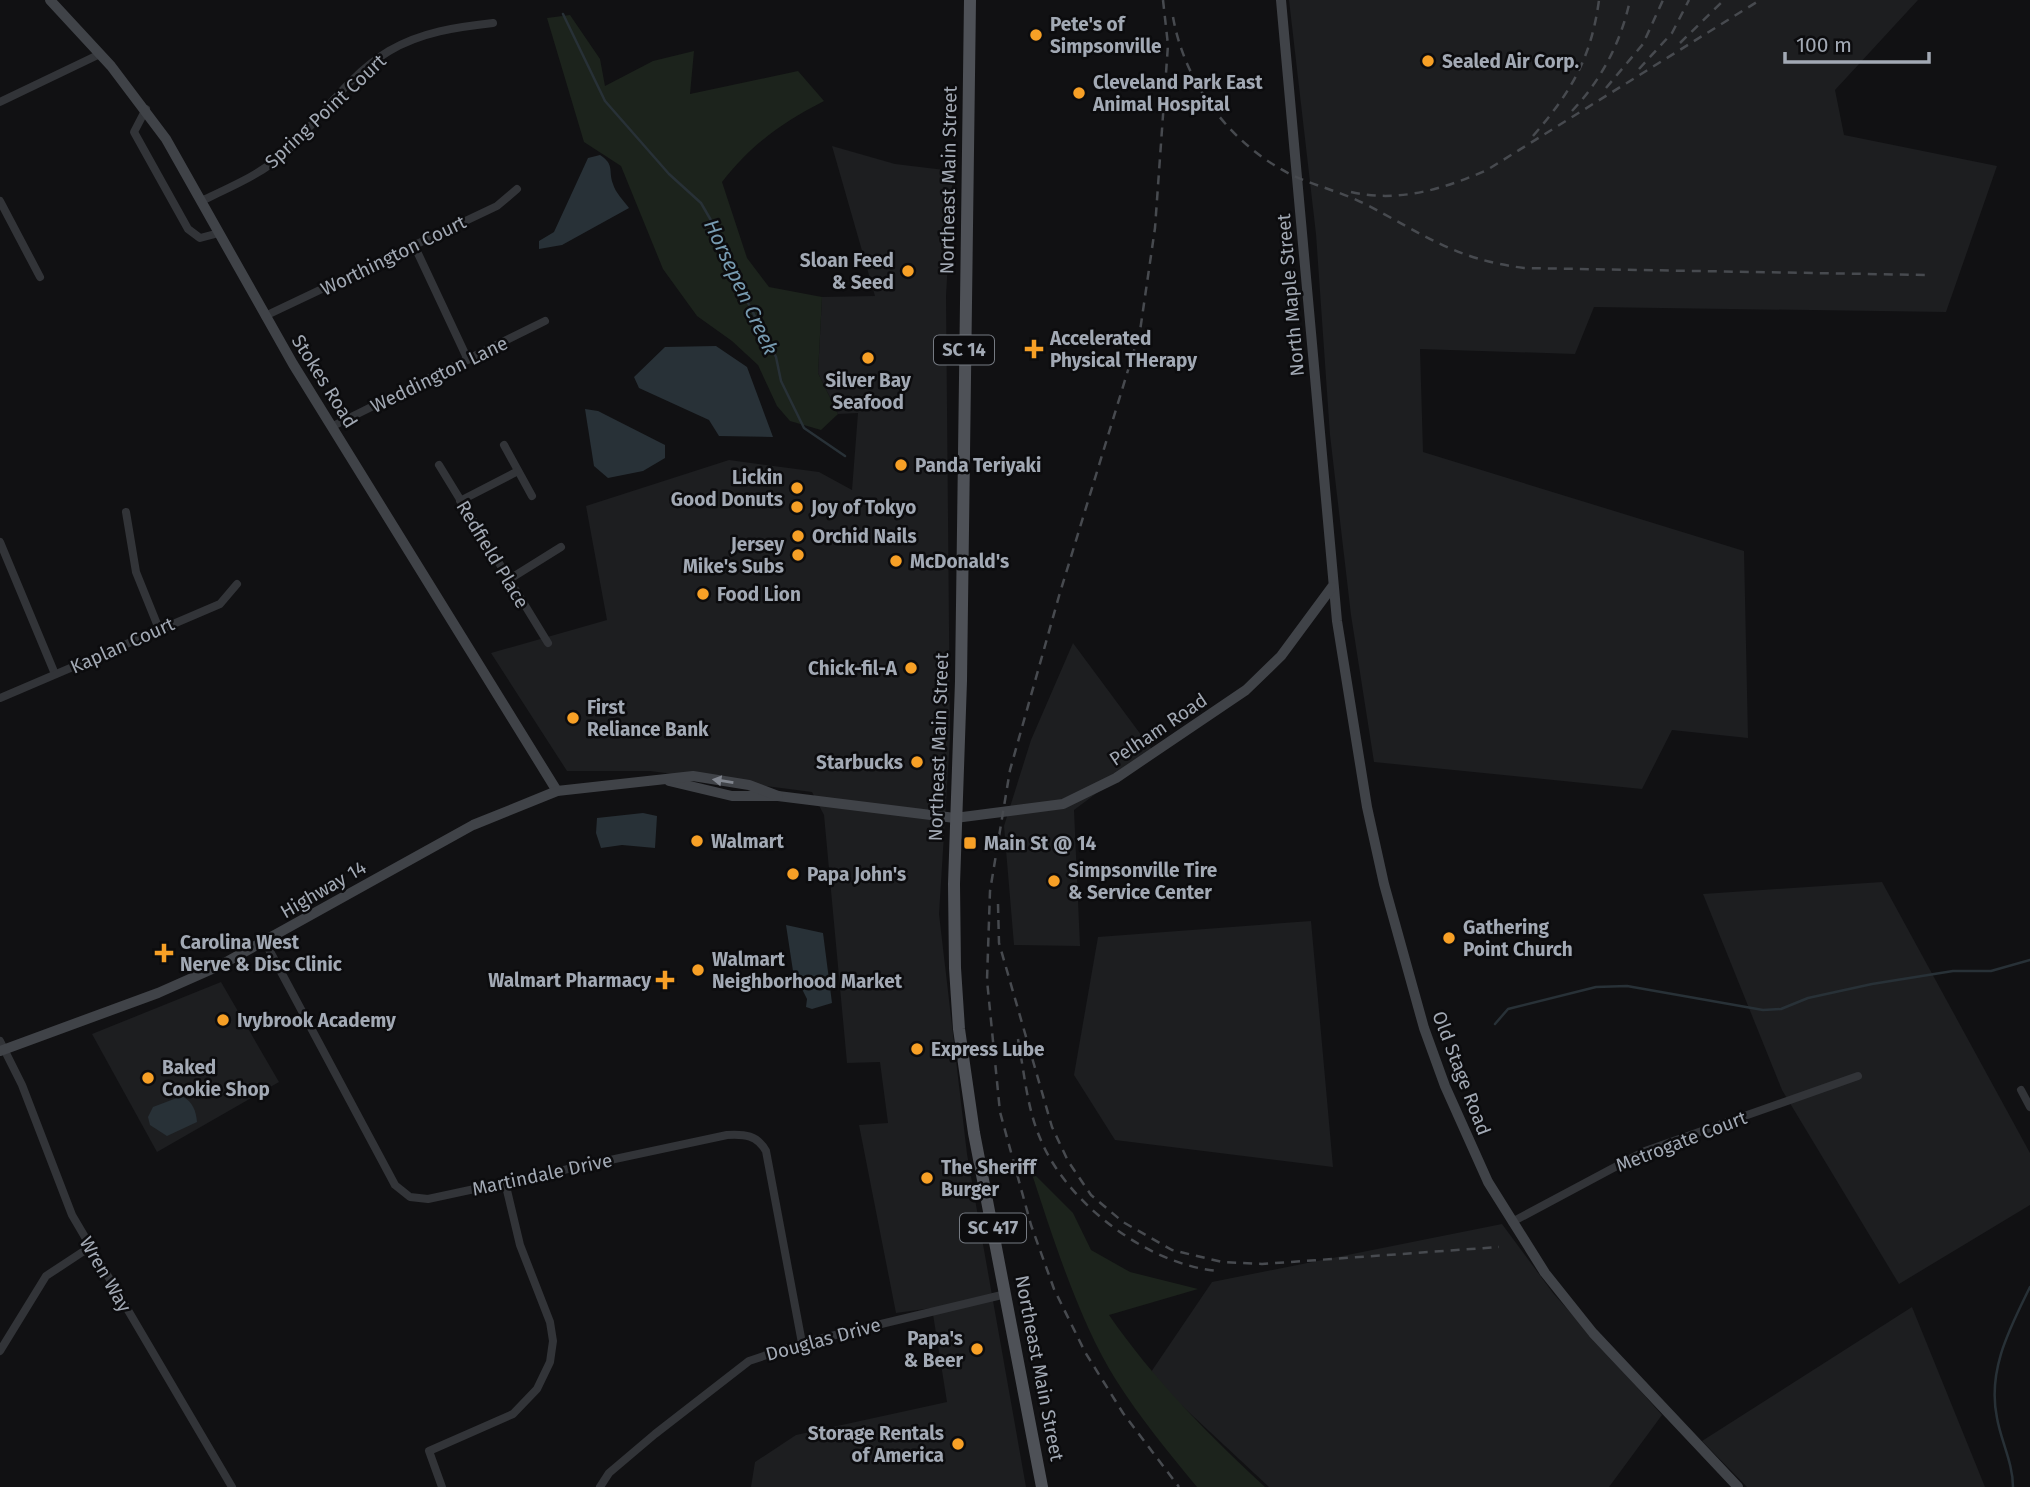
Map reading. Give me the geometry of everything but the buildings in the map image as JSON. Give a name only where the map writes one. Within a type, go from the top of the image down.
[{"type":"main road","name":"Northeast Main Street","points":[[970,0],[961,691],[955,818],[954,930],[959,1030],[974,1133],[1042,1487]]},
{"type":"street","name":"Stokes Road","points":[[50,0],[146,109],[265,316],[557,791]]},
{"type":"street","name":"North Maple Street","points":[[1281,0],[1306,258],[1332,587]]},
{"type":"street","name":"Spring Point Court","points":[[201,201],[243,182],[274,162],[348,85],[388,51],[431,33],[493,23]]},
{"type":"street","points":[[0,102],[100,54]]},
{"type":"street","points":[[146,109],[134,132],[188,229],[200,237],[219,233]]},
{"type":"street","name":"Worthington Court","points":[[265,316],[497,206],[517,189]]},
{"type":"street","points":[[0,201],[40,277]]},
{"type":"street","points":[[414,245],[468,360]]},
{"type":"street","name":"Weddington Lane","points":[[333,426],[545,321]]},
{"type":"street","points":[[504,445],[531,496]]},
{"type":"street","name":"Redfield Place","points":[[439,465],[548,643]]},
{"type":"street","points":[[460,501],[518,471]]},
{"type":"street","points":[[126,512],[136,572],[159,629]]},
{"type":"street","points":[[0,542],[55,674]]},
{"type":"street","points":[[508,580],[561,547]]},
{"type":"street","name":"Kaplan Court","points":[[0,698],[220,604],[237,583]]},
{"type":"street","name":"Pelham Road","points":[[955,818],[1063,804],[1116,778],[1246,690],[1281,656],[1332,587]]},
{"type":"street","name":"Old Stage Road","points":[[1332,587],[1365,796],[1402,955],[1445,1086],[1489,1182],[1511,1222],[1573,1309],[1738,1487]]},
{"type":"street","name":"Highway 14","points":[[2,1047],[158,993],[265,942],[473,825],[557,791],[615,783],[667,781],[693,776],[748,785],[778,796],[955,818]]},
{"type":"street","name":"Martindale Drive","points":[[265,942],[397,1188],[410,1197],[421,1200],[727,1135],[754,1138],[766,1151],[802,1343]]},
{"type":"street","name":"Wren Way","points":[[2,1047],[23,1085],[62,1192],[90,1247],[229,1486]]},
{"type":"street","name":"Metrogate Court","points":[[1511,1222],[1638,1154],[1858,1076]]},
{"type":"street","points":[[2021,1090],[2030,1107]]},
{"type":"street","points":[[442,1487],[429,1451],[504,1418],[522,1407],[540,1383],[552,1350],[550,1322],[520,1245],[505,1182]]},
{"type":"street","points":[[0,1351],[46,1276],[90,1247]]},
{"type":"street","name":"Douglas Drive","points":[[600,1487],[614,1468],[737,1368],[760,1356],[802,1343],[1006,1294]]},
{"type":"shaded area","points":[[1289,0],[1918,0],[1835,90],[1844,135],[1997,166],[1946,312],[1594,307],[1575,354],[1420,349],[1423,452],[1744,551],[1748,738],[1672,730],[1642,789],[1374,762],[1351,615],[1330,435],[1316,234]]},
{"type":"shaded area","points":[[570,15],[600,59],[605,86],[653,61],[694,51],[690,94],[798,71],[824,101],[768,136],[745,156],[722,182],[747,258],[769,287],[822,297],[818,373],[838,414],[821,430],[790,421],[777,406],[758,365],[732,341],[697,316],[663,269],[621,166],[584,142],[547,18]]},
{"type":"shaded area","points":[[832,146],[895,164],[953,171],[946,296],[950,738],[939,914],[967,1154],[1026,1487],[751,1487],[755,1462],[796,1435],[947,1402],[932,1308],[896,1313],[859,1125],[888,1123],[880,1062],[847,1063],[824,815],[812,792],[650,771],[567,771],[491,653],[607,620],[586,506],[729,460],[819,472],[852,490],[858,413],[838,414],[818,373],[822,297],[875,296]]},
{"type":"shaded area","points":[[600,155],[609,165],[614,187],[629,208],[562,245],[539,249],[539,241],[554,232],[588,158]]},
{"type":"shaded area","points":[[716,346],[747,367],[773,437],[719,436],[709,420],[639,388],[634,377],[665,347]]},
{"type":"shaded area","points":[[585,409],[598,411],[665,445],[665,458],[643,471],[608,478],[594,466]]},
{"type":"shaded area","points":[[1073,643],[1153,751],[1074,810],[1080,946],[1014,945],[1004,826],[1031,740]]},
{"type":"shaded area","points":[[643,813],[657,816],[655,848],[622,845],[601,848],[596,833],[597,818]]},
{"type":"shaded area","points":[[1882,882],[2030,1153],[2030,1205],[1899,1284],[1782,1090],[1703,894]]},
{"type":"shaded area","points":[[1311,921],[1333,1167],[1115,1140],[1074,1075],[1098,937]]},
{"type":"shaded area","points":[[786,925],[823,933],[832,1003],[812,1009],[806,1007],[807,999],[793,971]]},
{"type":"shaded area","points":[[221,982],[279,1082],[157,1152],[92,1034]]},
{"type":"shaded area","points":[[182,1096],[193,1107],[197,1122],[167,1136],[150,1125],[148,1117],[153,1107]]},
{"type":"shaded area","points":[[1031,1171],[1073,1213],[1091,1250],[1130,1272],[1198,1289],[1109,1315],[1182,1405],[1265,1487],[1197,1487],[1145,1422],[1116,1380],[1090,1332],[1048,1224]]},
{"type":"shaded area","points":[[1502,1224],[1553,1293],[1662,1415],[1609,1487],[1269,1487],[1149,1375],[1212,1282]]},
{"type":"shaded area","points":[[1912,1307],[1985,1487],[1747,1487],[1702,1441]]},
{"type":"waterway","name":"Horsepen Creek","points":[[563,14],[605,101],[669,174],[701,203],[723,242],[732,272],[776,357],[781,381],[804,428],[845,456]]},
{"type":"waterway","points":[[1495,1024],[1508,1009],[1596,987],[1627,986],[1763,1010],[1781,1009],[1808,998],[1872,984],[1953,971],[1991,971],[2030,960]]},
{"type":"waterway","points":[[2013,1487],[2011,1469],[1997,1418],[1995,1383],[2002,1350],[2030,1287]]},
{"type":"railway","points":[[1163,0],[1168,45],[1155,228],[1140,331],[1059,596],[1010,770],[990,891],[987,980],[1000,1112],[1031,1225],[1054,1289],[1085,1352],[1123,1413],[1179,1487]]},
{"type":"railway","points":[[1533,136],[1577,74],[1591,40],[1599,0]]},
{"type":"railway","points":[[1572,111],[1609,59],[1630,0]]},
{"type":"railway","points":[[1606,88],[1643,44],[1663,0]]},
{"type":"railway","points":[[1639,69],[1672,33],[1689,0]]},
{"type":"railway","points":[[1680,43],[1724,0]]},
{"type":"railway","points":[[1351,192],[1403,195],[1454,183],[1487,170],[1760,0]]},
{"type":"railway","points":[[1173,17],[1179,42],[1200,89],[1215,111],[1251,148],[1294,176],[1355,199],[1458,252],[1524,268],[1926,275]]},
{"type":"railway","points":[[998,904],[999,943],[1052,1127],[1068,1161],[1091,1195],[1123,1222],[1172,1250],[1222,1262],[1262,1264],[1499,1247]]},
{"type":"railway","points":[[1018,1039],[1029,1102],[1040,1138],[1052,1162],[1069,1185],[1112,1227],[1138,1243],[1164,1257],[1218,1271]]},
{"type":"place","name":"Pete's of Simpsonville","points":[[1036,35]]},
{"type":"place","name":"Sealed Air Corp.","points":[[1428,61]]},
{"type":"place","name":"Cleveland Park East Animal Hospital","points":[[1079,93]]},
{"type":"place","name":"Sloan Feed & Seed","points":[[908,271]]},
{"type":"place","name":"Accelerated Physical THerapy","points":[[1034,349]]},
{"type":"place","name":"Silver Bay Seafood","points":[[868,358]]},
{"type":"place","name":"Panda Teriyaki","points":[[901,465]]},
{"type":"place","name":"Lickin Good Donuts","points":[[797,488]]},
{"type":"place","name":"Joy of Tokyo","points":[[797,507]]},
{"type":"place","name":"Orchid Nails","points":[[798,536]]},
{"type":"place","name":"Jersey Mike's Subs","points":[[798,555]]},
{"type":"place","name":"McDonald's","points":[[896,561]]},
{"type":"place","name":"Food Lion","points":[[703,594]]},
{"type":"place","name":"Chick-fil-A","points":[[911,668]]},
{"type":"place","name":"First Reliance Bank","points":[[573,718]]},
{"type":"place","name":"Starbucks","points":[[917,762]]},
{"type":"place","name":"Walmart","points":[[697,841]]},
{"type":"place","name":"Main St @ 14","points":[[970,843]]},
{"type":"place","name":"Papa John's","points":[[793,874]]},
{"type":"place","name":"Simpsonville Tire & Service Center","points":[[1054,881]]},
{"type":"place","name":"Gathering Point Church","points":[[1449,938]]},
{"type":"place","name":"Carolina West Nerve & Disc Clinic","points":[[164,953]]},
{"type":"place","name":"Walmart Neighborhood Market","points":[[698,970]]},
{"type":"place","name":"Walmart Pharmacy","points":[[665,980]]},
{"type":"place","name":"Ivybrook Academy","points":[[223,1020]]},
{"type":"place","name":"Express Lube","points":[[917,1049]]},
{"type":"place","name":"Baked Cookie Shop","points":[[148,1078]]},
{"type":"place","name":"The Sheriff Burger","points":[[927,1178]]},
{"type":"place","name":"Papa's & Beer","points":[[977,1349]]},
{"type":"place","name":"Storage Rentals of America","points":[[958,1444]]}]
